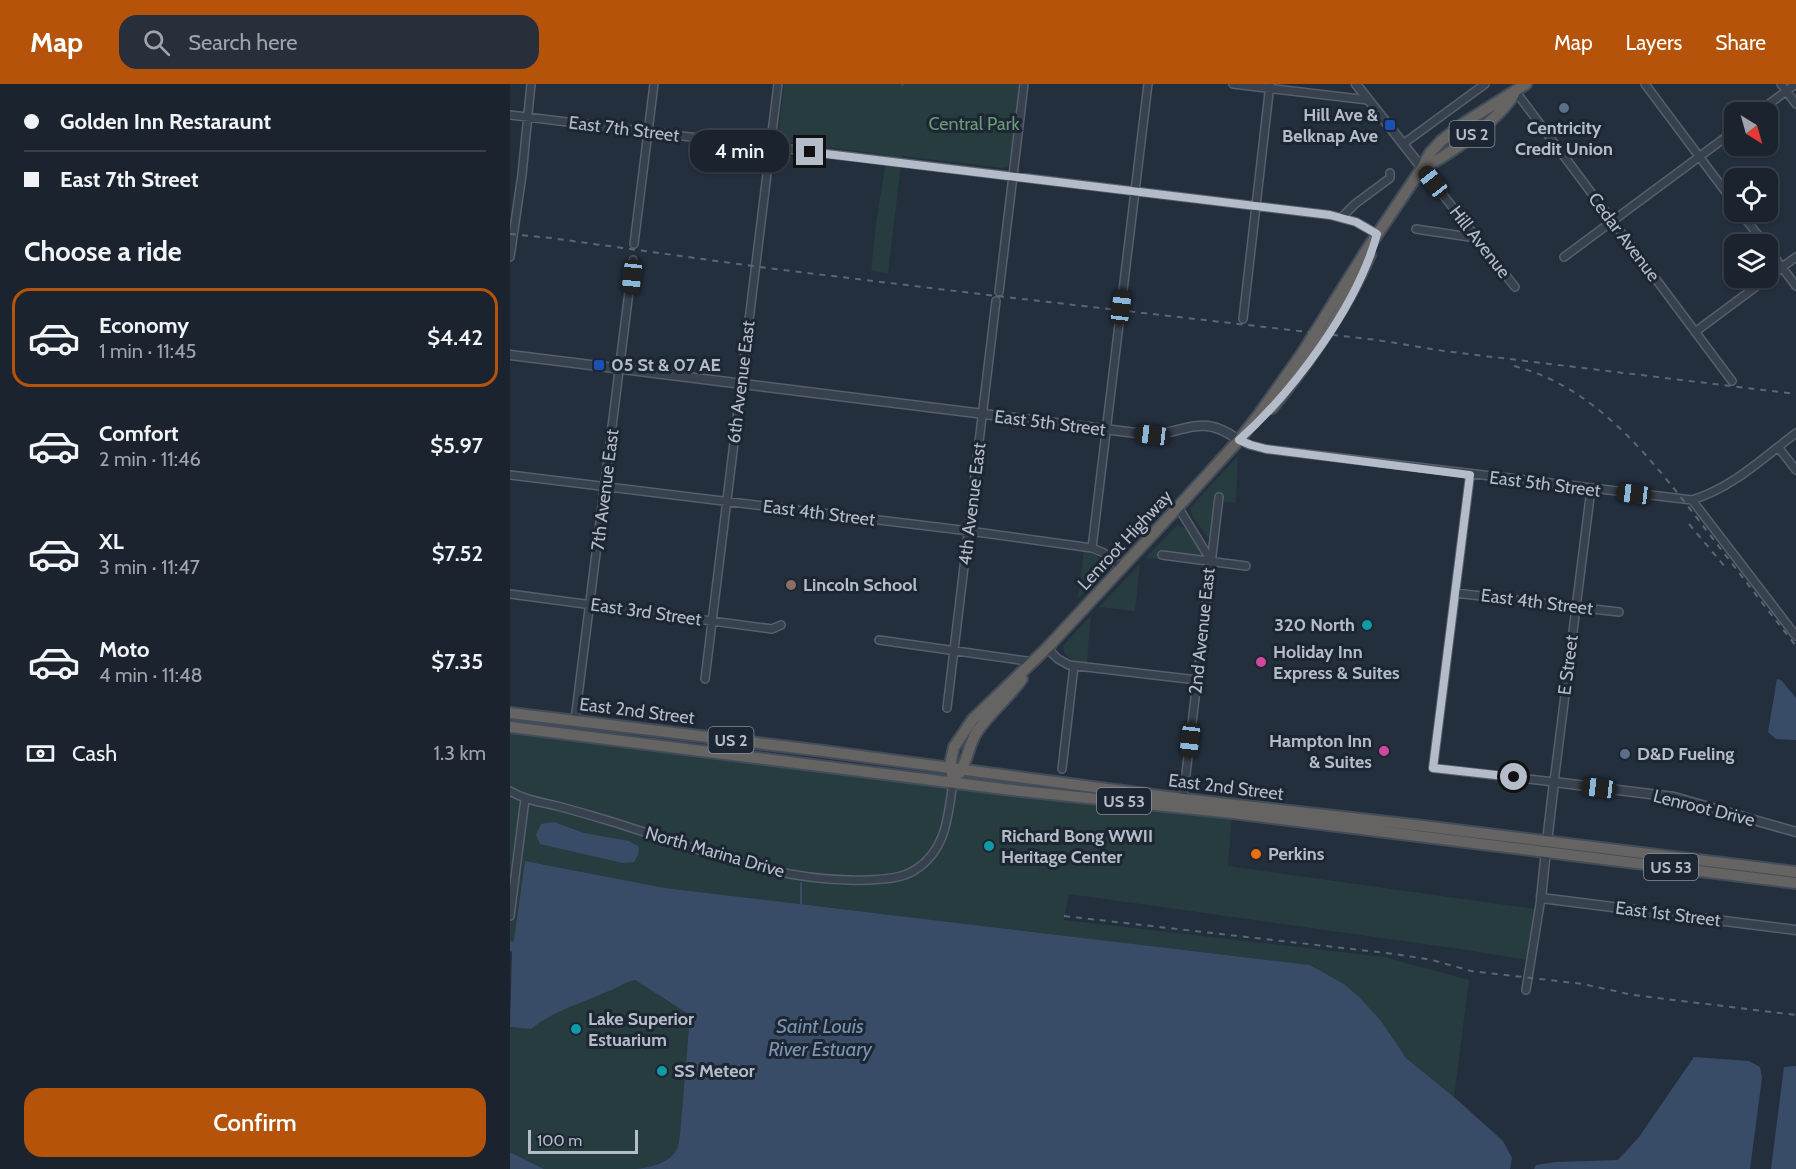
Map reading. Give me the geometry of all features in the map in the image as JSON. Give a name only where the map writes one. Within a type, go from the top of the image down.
[{"type":"highway","name":"US 2","points":[[1422,168],[1452,150],[1491,119],[1526,84]]},
{"type":"highway","name":"Lenroot Highway","points":[[953,782],[957,769],[979,729],[1019,684],[1034,662],[1239,440],[1271,410],[1327,335],[1355,288],[1373,249],[1377,234],[1422,168]]},
{"type":"highway","name":"East 2nd Street","points":[[510,713],[957,769],[1183,803]]},
{"type":"highway","name":"East 2nd Street","points":[[510,727],[1012,790],[1429,826],[1547,847],[1796,883]]},
{"type":"highway","name":"East 2nd Street","points":[[1547,847],[1796,872]]},
{"type":"street","points":[[510,257],[522,175],[531,84]]},
{"type":"street","points":[[634,244],[654,84]]},
{"type":"street","name":"6th Avenue East","points":[[705,679],[778,84]]},
{"type":"street","points":[[999,292],[1024,84]]},
{"type":"street","points":[[1121,307],[1148,84]]},
{"type":"street","points":[[1233,84],[1270,86],[1368,100]]},
{"type":"street","name":"Hill Avenue","points":[[1356,84],[1515,287]]},
{"type":"street","points":[[1403,144],[1485,84]]},
{"type":"street","points":[[1645,84],[1724,190]]},
{"type":"street","points":[[1781,84],[1796,104]]},
{"type":"street","points":[[1772,102],[1796,84]]},
{"type":"street","points":[[1244,319],[1270,86]]},
{"type":"street","name":"Cedar Avenue","points":[[1516,92],[1732,381]]},
{"type":"street","name":"East 7th Street","points":[[510,115],[1342,217],[1377,234]]},
{"type":"street","points":[[1564,257],[1724,138]]},
{"type":"street","points":[[1342,217],[1355,204],[1390,178],[1390,173]]},
{"type":"street","points":[[1748,222],[1757,234]]},
{"type":"street","points":[[1416,229],[1476,238]]},
{"type":"street","points":[[1695,332],[1796,256]]},
{"type":"street","name":"7th Avenue East","points":[[575,720],[633,260]]},
{"type":"street","points":[[1778,262],[1796,286]]},
{"type":"street","name":"4th Avenue East","points":[[947,708],[996,301]]},
{"type":"street","points":[[1092,548],[1120,316]]},
{"type":"street","name":"East 5th Street","points":[[510,355],[1152,435],[1209,426],[1220,429],[1251,445],[1266,449],[1692,500]]},
{"type":"street","points":[[1796,433],[1732,481],[1712,493],[1692,500],[1796,636]]},
{"type":"street","points":[[1778,447],[1796,470]]},
{"type":"street","name":"East 4th Street","points":[[510,475],[1092,548],[1104,553],[1122,568]]},
{"type":"street","points":[[1455,593],[1470,475]]},
{"type":"street","name":"E Street","points":[[1526,990],[1541,898],[1591,489]]},
{"type":"street","points":[[1211,562],[1220,497]]},
{"type":"street","name":"2nd Avenue East","points":[[1179,507],[1211,562],[1183,803]]},
{"type":"street","points":[[1162,555],[1246,566]]},
{"type":"street","name":"East 4th Street","points":[[1455,593],[1619,612]]},
{"type":"street","name":"Lenroot Drive","points":[[1455,593],[1433,768],[1674,797],[1796,832]]},
{"type":"street","name":"East 3rd Street","points":[[510,594],[772,629],[781,625]]},
{"type":"street","points":[[879,640],[1034,662]]},
{"type":"street","points":[[1047,648],[1062,662],[1074,666],[1197,680]]},
{"type":"street","points":[[1062,769],[1074,666]]},
{"type":"street","name":"North Marina Drive","points":[[510,790],[525,799],[575,811],[767,869],[813,878],[881,880],[914,872],[936,851],[946,828],[953,782]]},
{"type":"street","points":[[510,916],[525,799]]},
{"type":"street","name":"East 1st Street","points":[[1541,898],[1796,930]]},
{"type":"green space","name":"Central Park","points":[[784,84],[1021,84],[1010,162],[1008,167],[1003,168],[902,156],[888,273],[871,271],[887,155],[781,141],[778,135]]},
{"type":"green space","points":[[1238,456],[1236,503],[1224,502],[1224,496],[1217,496],[1212,535],[1208,538],[1193,517],[1190,508]]},
{"type":"green space","points":[[1177,525],[1187,529],[1203,556],[1162,552],[1160,559],[1145,558]]},
{"type":"green space","points":[[1084,551],[1097,556],[1107,568],[1078,599]]},
{"type":"green space","points":[[1140,564],[1135,611],[1099,607]]},
{"type":"green space","points":[[1091,615],[1087,663],[1074,661],[1065,654],[1063,646]]},
{"type":"green space","points":[[510,731],[1232,817],[1228,866],[1535,909],[1527,960],[1069,894],[1064,920],[1384,957],[1469,980],[1454,1097],[1406,1058],[1344,984],[1310,965],[665,888],[525,861],[513,942],[510,941]]},
{"type":"green space","points":[[635,980],[690,1015],[680,1135],[674,1154],[658,1164],[634,1169],[544,1169],[510,1152],[510,1027],[531,1029],[558,1012]]},
{"type":"water","points":[[1777,679],[1781,680],[1796,698],[1796,740],[1776,739],[1768,732]]},
{"type":"water","points":[[554,822],[584,833],[629,841],[639,847],[638,855],[634,862],[623,863],[540,844],[536,835],[541,824]]},
{"type":"water","name":"Saint Louis River Estuary","points":[[525,861],[665,888],[1310,965],[1344,984],[1360,998],[1381,1021],[1406,1058],[1503,1141],[1512,1158],[1510,1169],[634,1169],[664,1161],[674,1154],[678,1147],[690,1015],[635,980],[558,1012],[531,1029],[510,1027],[512,952],[510,941],[513,942],[514,938]]},
{"type":"water","points":[[1694,1057],[1749,1061],[1760,1067],[1762,1078],[1750,1169],[1534,1169],[1536,1165],[1555,1162],[1618,1160],[1639,1137]]},
{"type":"water","points":[[1796,1066],[1796,1169],[1771,1169],[1784,1067]]},
{"type":"water","points":[[510,1152],[544,1169],[510,1169]]},
{"type":"waterway","points":[[801,883],[801,905]]},
{"type":"railway","points":[[510,234],[767,268],[1377,340],[1444,351],[1796,394]]},
{"type":"railway","points":[[1514,366],[1545,377],[1573,392],[1599,410],[1623,432],[1667,480],[1796,646]]},
{"type":"railway","points":[[1689,524],[1726,568]]},
{"type":"railway","points":[[1064,916],[1395,954],[1432,960],[1471,971],[1583,984],[1633,995],[1796,1015]]},
{"type":"place","name":"Centricity Credit Union","points":[[1564,108]]},
{"type":"place","name":"Hill Ave & Belknap Ave","points":[[1390,125]]},
{"type":"place","name":"05 St & 07 AE","points":[[599,365]]},
{"type":"place","name":"Lincoln School","points":[[791,585]]},
{"type":"place","name":"320 North","points":[[1367,625]]},
{"type":"place","name":"Holiday Inn Express & Suites","points":[[1261,662]]},
{"type":"place","name":"Hampton Inn & Suites","points":[[1384,751]]},
{"type":"place","name":"D&D Fueling","points":[[1625,754]]},
{"type":"place","name":"Richard Bong WWII Heritage Center","points":[[989,846]]},
{"type":"place","name":"Perkins","points":[[1256,854]]},
{"type":"place","name":"Lake Superior Estuarium","points":[[576,1029]]},
{"type":"place","name":"SS Meteor","points":[[662,1071]]},
{"type":"route","points":[[810,152],[1330,215],[1356,222],[1377,234],[1373,249],[1355,288],[1327,335],[1271,410],[1239,440],[1266,449],[1470,475],[1433,768],[1514,777]]}]
